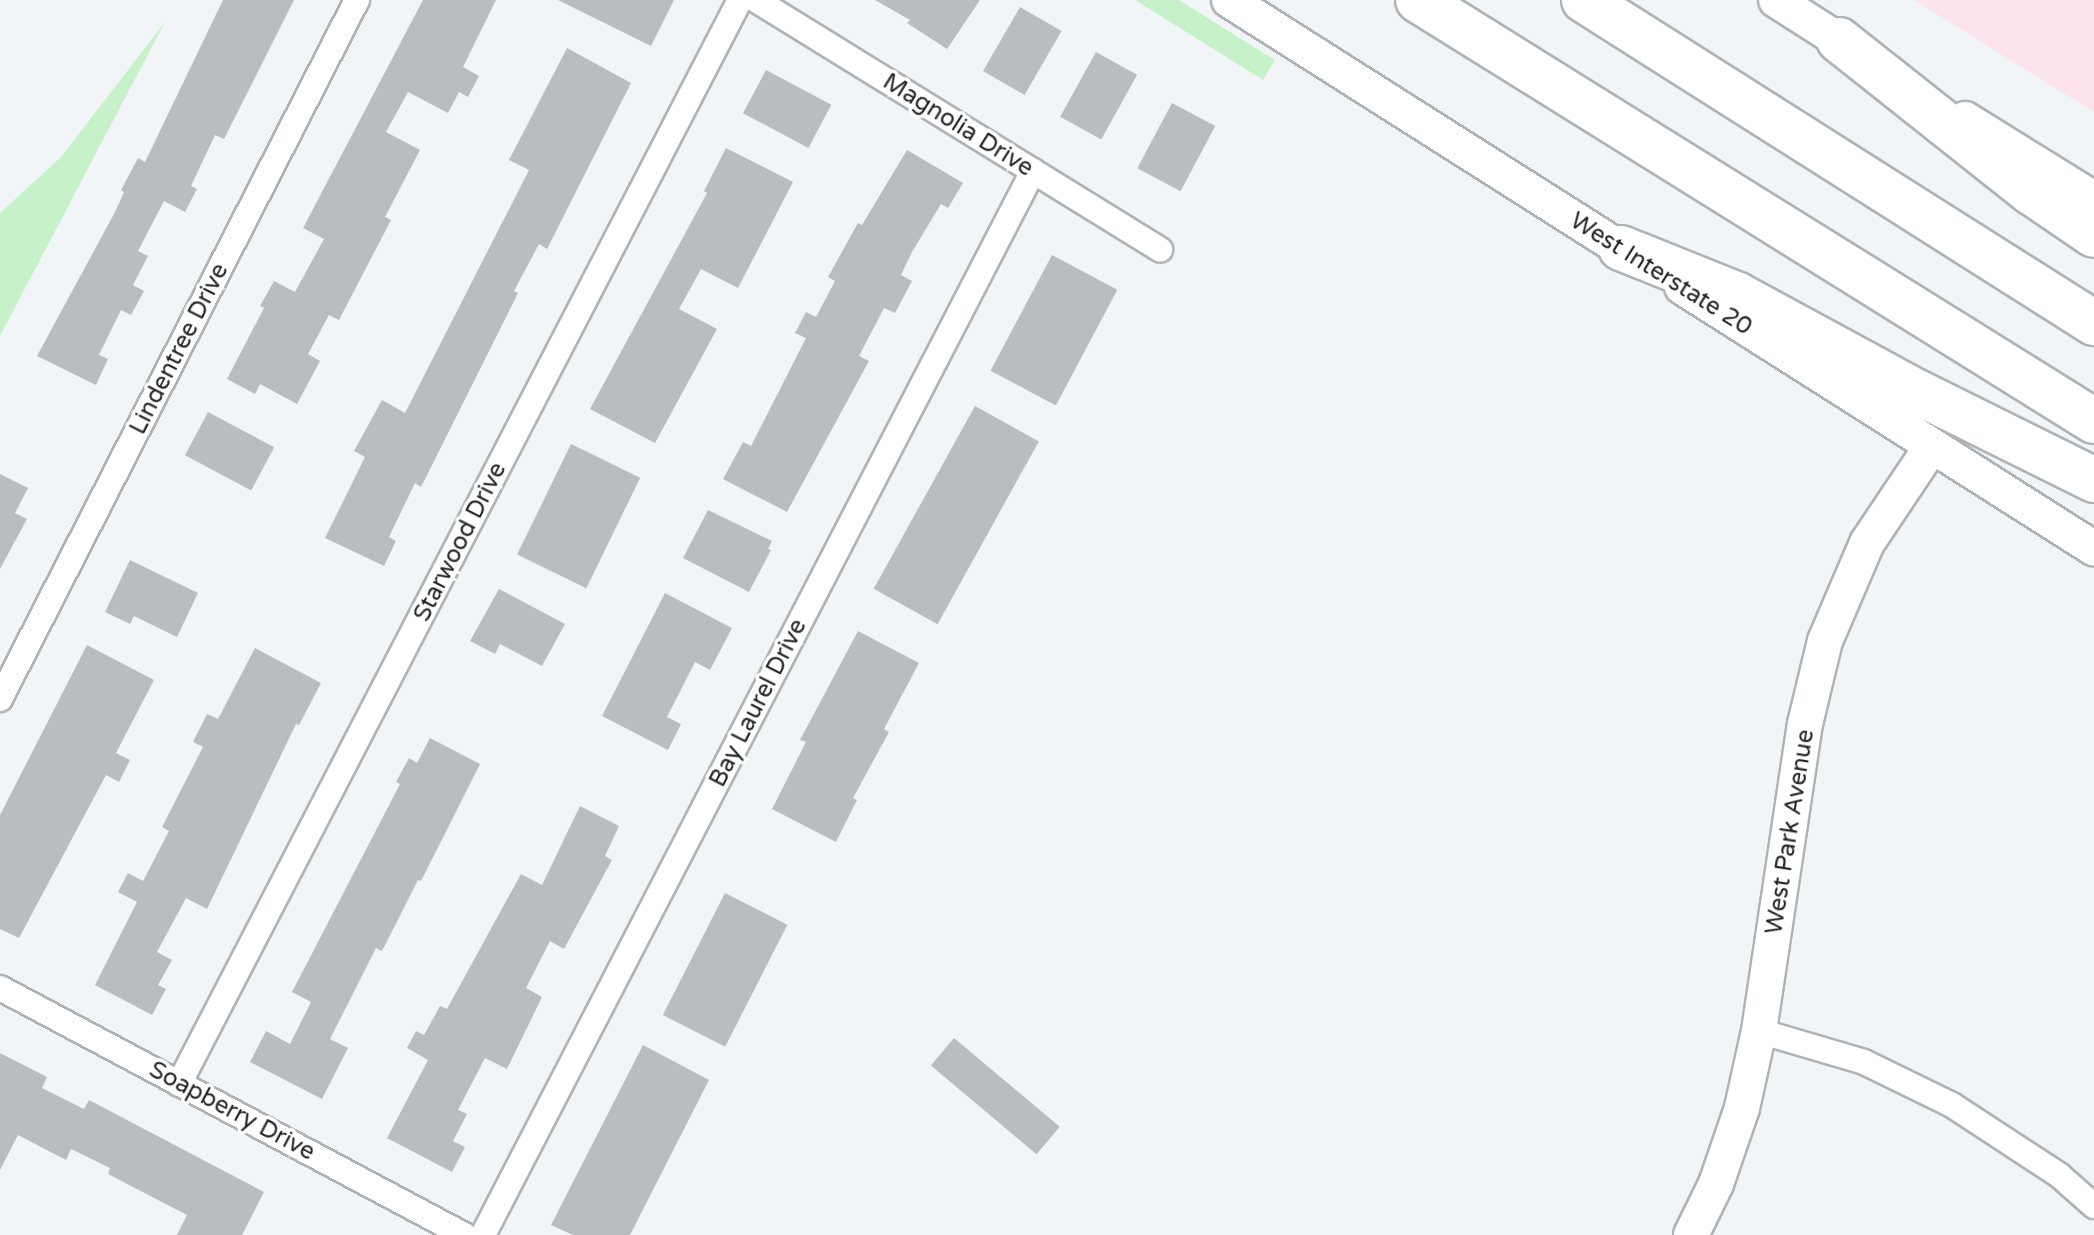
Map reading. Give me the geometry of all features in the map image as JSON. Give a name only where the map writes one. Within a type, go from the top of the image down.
[{"type":"highway","points":[[1418,0],[2094,421]]},
{"type":"highway","points":[[1584,0],[2094,323]]},
{"type":"highway","points":[[1839,40],[2031,192],[2094,235]]},
{"type":"highway","points":[[1621,248],[1738,295],[1917,392],[2094,480]]},
{"type":"main road","name":"West Interstate 20","points":[[1229,0],[2094,548]]},
{"type":"main road","points":[[1776,0],[2094,199]]},
{"type":"main road","name":"West Park Avenue","points":[[1691,1235],[1716,1184],[1742,1108],[1759,1031],[1805,724],[1825,641],[1867,543],[1932,446]]},
{"type":"street","name":"Lindentree Drive","points":[[0,699],[357,0]]},
{"type":"street","name":"Starwood Drive","points":[[179,1084],[740,0]]},
{"type":"street","name":"Magnolia Drive","points":[[756,0],[1160,250]]},
{"type":"street","name":"Bay Laurel Drive","points":[[483,1235],[1033,171]]},
{"type":"street","name":"Soapberry Drive","points":[[0,988],[464,1235]]},
{"type":"street","points":[[1759,1031],[1864,1062],[1952,1105],[2059,1175],[2094,1206]]},
{"type":"shaded area","points":[[1914,0],[2094,0],[2094,112],[2034,75]]},
{"type":"green space","points":[[1135,0],[1179,0],[1275,60],[1263,80]]},
{"type":"green space","points":[[165,22],[0,336],[0,213],[61,157]]},
{"type":"building","points":[[223,0],[294,0],[224,139],[215,135],[191,186],[197,189],[185,212],[164,201],[138,251],[148,256],[133,285],[144,291],[131,315],[121,310],[99,355],[108,359],[96,385],[37,356],[115,212],[124,192],[121,190],[138,158],[145,162]]},
{"type":"building","points":[[423,0],[496,0],[463,67],[479,76],[468,97],[459,92],[448,113],[408,92],[386,132],[420,150],[385,217],[391,220],[339,320],[329,315],[308,354],[320,361],[297,404],[260,384],[255,394],[227,379],[264,308],[260,306],[274,281],[295,292],[324,239],[303,228]]},
{"type":"building","points":[[558,0],[674,0],[651,46]]},
{"type":"building","points":[[875,0],[980,0],[947,49],[907,23],[910,20]]},
{"type":"building","points":[[1020,7],[1062,31],[1025,95],[983,71]]},
{"type":"building","points":[[567,48],[631,83],[547,249],[539,244],[514,291],[518,293],[421,487],[415,483],[389,537],[396,541],[384,566],[325,538],[365,457],[354,451],[382,400],[405,413],[529,170],[509,160]]},
{"type":"building","points":[[1096,52],[1137,75],[1101,140],[1060,117]]},
{"type":"building","points":[[766,70],[831,105],[808,148],[743,113]]},
{"type":"building","points":[[1172,103],[1215,126],[1181,191],[1137,168]]},
{"type":"building","points":[[726,148],[793,182],[738,288],[701,269],[679,309],[717,329],[655,443],[590,409],[707,193],[704,191]]},
{"type":"building","points":[[907,150],[963,183],[948,208],[941,204],[912,252],[901,275],[912,281],[895,313],[884,308],[859,356],[869,361],[787,512],[723,479],[743,442],[751,446],[806,338],[795,333],[806,312],[816,317],[835,281],[828,277],[858,223],[862,225]]},
{"type":"building","points":[[1052,255],[1117,290],[1056,405],[990,371]]},
{"type":"building","points":[[975,406],[1039,441],[938,624],[874,589]]},
{"type":"building","points":[[208,412],[274,447],[251,490],[185,455]]},
{"type":"building","points":[[571,444],[640,478],[586,588],[517,555]]},
{"type":"building","points":[[0,474],[28,488],[15,513],[27,519],[0,569]]},
{"type":"building","points":[[708,510],[772,541],[768,549],[771,550],[749,592],[683,558]]},
{"type":"building","points":[[130,560],[198,593],[177,637],[134,616],[130,624],[105,612]]},
{"type":"building","points":[[499,589],[565,624],[542,666],[500,644],[495,654],[470,641]]},
{"type":"building","points":[[665,593],[732,628],[710,670],[695,662],[667,717],[681,724],[668,750],[602,716]]},
{"type":"building","points":[[858,631],[919,663],[884,729],[889,732],[853,798],[857,800],[836,842],[772,809],[806,742],[800,740]]},
{"type":"building","points":[[87,645],[154,680],[116,753],[130,760],[119,782],[106,775],[19,938],[0,929],[0,815]]},
{"type":"building","points":[[255,648],[321,683],[299,725],[296,724],[207,909],[186,898],[157,952],[172,960],[158,985],[166,989],[152,1015],[95,985],[137,902],[118,892],[128,873],[143,881],[169,831],[162,827],[203,747],[193,742],[207,714],[218,719]]},
{"type":"building","points":[[430,738],[480,764],[421,881],[418,880],[382,951],[376,948],[330,1039],[348,1048],[322,1099],[250,1062],[266,1031],[290,1044],[311,1002],[292,992],[400,784],[396,782],[409,758],[417,763]]},
{"type":"building","points":[[580,806],[619,826],[605,856],[612,860],[564,949],[550,941],[526,988],[542,997],[507,1069],[485,1058],[458,1110],[467,1114],[453,1141],[465,1147],[452,1172],[387,1138],[428,1060],[407,1048],[416,1031],[424,1035],[440,1006],[447,1009],[521,874],[542,885]]},
{"type":"building","points":[[725,893],[787,925],[725,1047],[663,1015]]},
{"type":"building","points":[[954,1038],[1060,1127],[1037,1154],[931,1066]]},
{"type":"building","points":[[643,1045],[709,1080],[630,1235],[573,1235],[551,1225]]},
{"type":"building","points":[[0,1053],[47,1077],[42,1088],[84,1109],[89,1100],[264,1192],[242,1235],[177,1235],[187,1215],[108,1174],[110,1168],[71,1149],[66,1160],[18,1135],[0,1170]]}]
